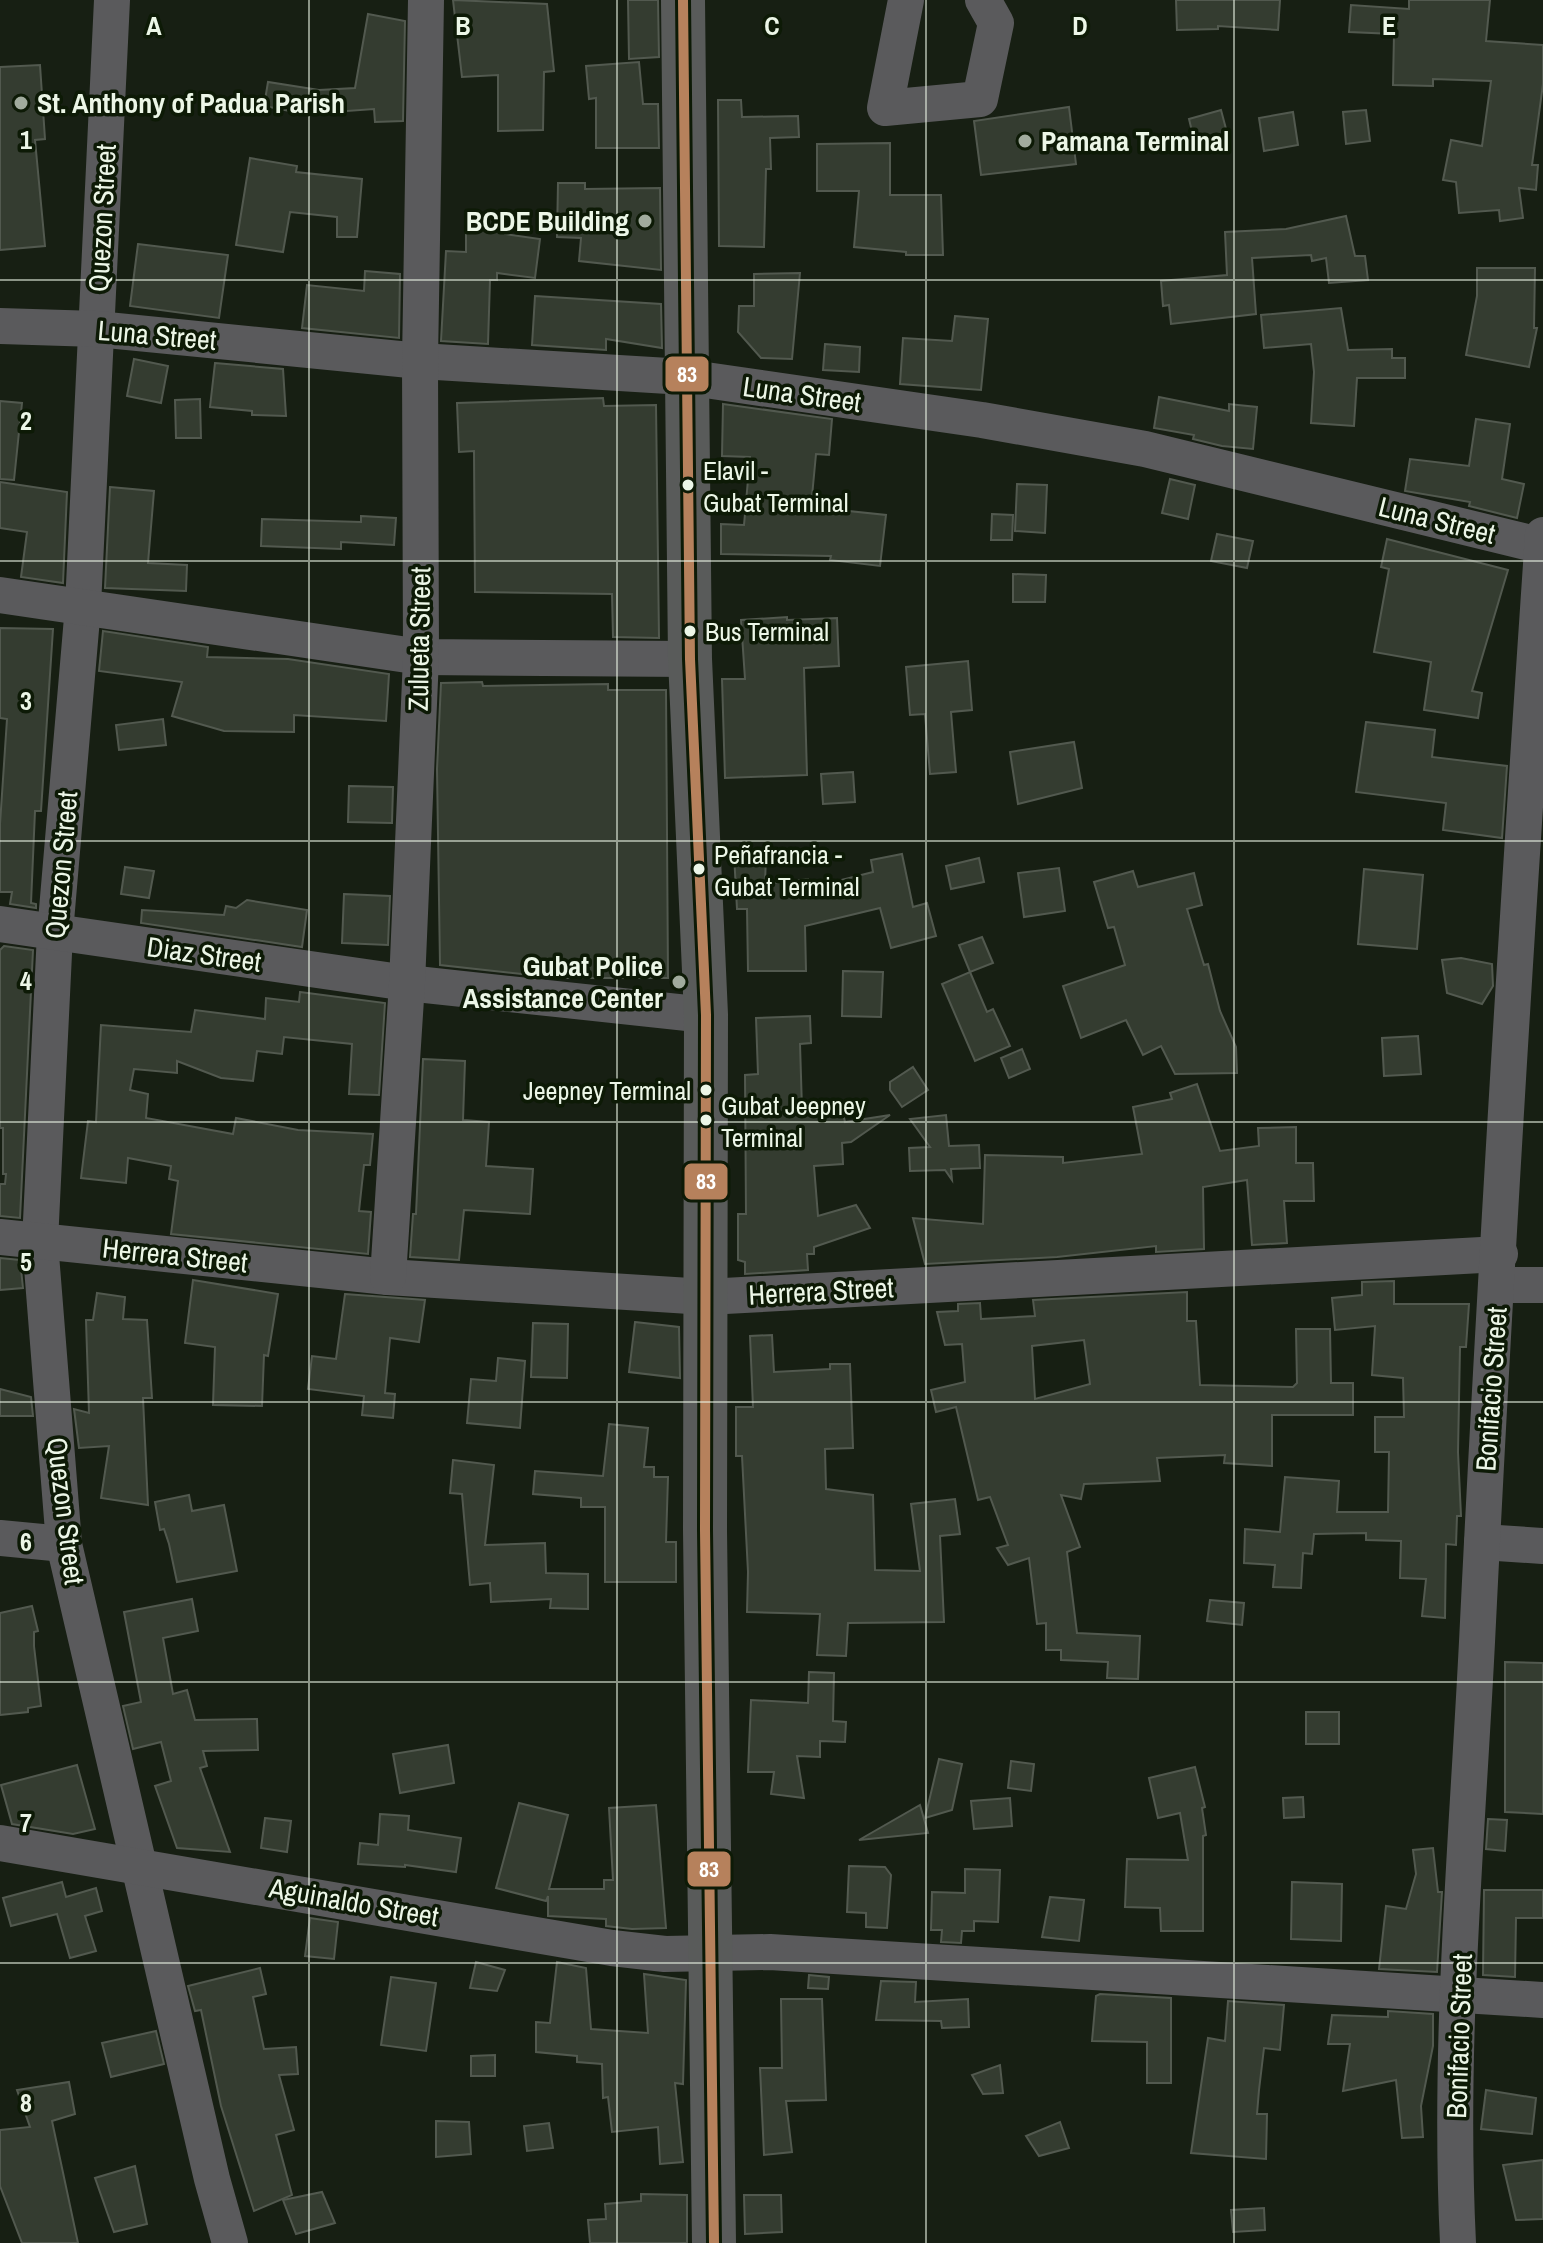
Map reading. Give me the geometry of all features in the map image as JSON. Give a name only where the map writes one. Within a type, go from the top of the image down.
[{"type":"main road","points":[[683,0],[690,659],[706,1015],[709,1954],[714,2243]]},
{"type":"street","name":"Quezon Street","points":[[112,0],[83,606],[55,933],[40,1242],[64,1544],[230,2243]]},
{"type":"street","name":"Zulueta Street","points":[[388,1277],[407,983],[421,657],[420,361],[426,0]]},
{"type":"street","points":[[906,0],[885,108],[980,99],[996,23],[983,0]]},
{"type":"street","name":"Luna Street","points":[[0,326],[97,329],[420,361],[685,377],[982,420],[1145,449],[1543,546]]},
{"type":"street","name":"Bonifacio Street","points":[[1458,2243],[1455,2176],[1460,1993],[1482,1542],[1543,535]]},
{"type":"street","points":[[0,595],[421,657],[690,659]]},
{"type":"street","name":"Diaz Street","points":[[0,924],[407,983],[706,1015]]},
{"type":"street","name":"Herrera Street","points":[[0,1237],[388,1277],[706,1297],[1499,1269],[1543,1285]]},
{"type":"street","points":[[0,1538],[64,1544]]},
{"type":"street","points":[[1482,1542],[1543,1546]]},
{"type":"street","name":"Aguinaldo Street","points":[[0,1843],[612,1948],[709,1954],[770,1952],[1543,2000]]},
{"type":"building","points":[[453,0],[547,4],[554,71],[544,72],[543,130],[498,131],[498,75],[462,77]]},
{"type":"building","points":[[628,0],[658,0],[659,57],[629,59]]},
{"type":"building","points":[[1176,0],[1280,0],[1278,30],[1218,26],[1218,29],[1177,30]]},
{"type":"building","points":[[1409,0],[1490,0],[1486,41],[1543,45],[1543,84],[1532,165],[1538,165],[1536,190],[1519,188],[1523,218],[1500,221],[1499,210],[1459,213],[1456,182],[1443,180],[1451,140],[1482,146],[1491,81],[1433,79],[1433,86],[1393,85],[1394,34],[1349,32],[1351,5],[1409,9]]},
{"type":"building","points":[[368,14],[405,21],[403,121],[375,122],[374,109],[305,114],[264,106],[268,82],[319,90],[355,88]]},
{"type":"building","points":[[639,62],[643,104],[658,104],[659,148],[596,148],[596,98],[589,99],[586,66]]},
{"type":"building","points":[[40,65],[45,139],[35,140],[45,246],[0,250],[0,67]]},
{"type":"building","points":[[718,100],[741,100],[742,117],[798,116],[799,137],[770,138],[771,169],[766,169],[764,247],[719,246]]},
{"type":"building","name":"Pamana Terminal","points":[[1069,107],[1076,164],[981,175],[974,121]]},
{"type":"building","points":[[1221,110],[1229,140],[1196,148],[1189,119]]},
{"type":"building","points":[[1366,110],[1370,141],[1346,144],[1343,112]]},
{"type":"building","points":[[1293,112],[1298,145],[1264,151],[1259,118]]},
{"type":"building","points":[[890,143],[890,195],[941,195],[943,255],[906,255],[906,252],[854,247],[859,191],[817,191],[817,144]]},
{"type":"building","points":[[250,158],[297,166],[296,172],[362,179],[357,237],[337,237],[337,217],[290,212],[283,252],[236,245]]},
{"type":"building","points":[[558,183],[585,183],[585,189],[660,188],[661,270],[579,261],[581,238],[557,237]]},
{"type":"building","points":[[466,213],[505,213],[505,234],[540,239],[535,278],[497,273],[497,280],[490,280],[488,344],[441,341],[446,251],[466,252]]},
{"type":"building","points":[[1346,216],[1355,256],[1365,256],[1368,280],[1329,283],[1326,258],[1312,261],[1311,255],[1252,258],[1256,314],[1171,324],[1169,305],[1163,306],[1161,281],[1227,275],[1225,232],[1286,229]]},
{"type":"building","points":[[138,244],[228,255],[219,318],[130,306]]},
{"type":"building","points":[[1477,268],[1535,268],[1534,328],[1537,328],[1529,367],[1466,355],[1477,296]]},
{"type":"building","points":[[365,271],[400,274],[399,338],[302,328],[307,285],[364,291]]},
{"type":"building","points":[[800,273],[792,359],[761,358],[738,332],[739,306],[754,306],[754,274]]},
{"type":"building","points":[[535,296],[661,304],[662,348],[606,339],[606,350],[532,345]]},
{"type":"building","points":[[1341,308],[1348,350],[1392,349],[1392,358],[1405,358],[1405,378],[1357,378],[1354,426],[1311,423],[1314,372],[1311,344],[1264,348],[1261,315]]},
{"type":"building","points":[[955,316],[988,319],[981,390],[900,384],[903,338],[952,341]]},
{"type":"building","points":[[825,344],[860,347],[859,372],[823,370]]},
{"type":"building","points":[[134,359],[168,366],[161,403],[127,396]]},
{"type":"building","points":[[215,363],[283,369],[286,416],[252,415],[252,411],[210,407]]},
{"type":"building","points":[[1159,397],[1229,411],[1229,404],[1257,407],[1253,449],[1222,446],[1193,439],[1194,435],[1154,428]]},
{"type":"building","points":[[603,398],[604,406],[656,405],[659,638],[613,637],[612,594],[475,592],[474,451],[459,452],[457,403]]},
{"type":"building","points":[[200,399],[201,438],[176,438],[175,400]]},
{"type":"building","points":[[0,401],[22,403],[14,480],[0,479]]},
{"type":"building","points":[[723,404],[832,419],[829,455],[816,454],[811,507],[886,515],[880,566],[830,560],[831,556],[721,554],[721,524],[744,525],[750,457],[722,456]]},
{"type":"building","points":[[1476,419],[1510,424],[1502,479],[1524,484],[1517,518],[1469,506],[1470,502],[1405,491],[1410,459],[1469,466]]},
{"type":"building","points":[[1170,479],[1195,485],[1188,519],[1162,513]]},
{"type":"building","points":[[0,482],[67,492],[63,583],[21,577],[27,532],[0,528]]},
{"type":"building","points":[[1017,484],[1047,485],[1045,533],[1015,531]]},
{"type":"building","points":[[110,487],[154,491],[148,563],[187,565],[186,591],[105,588]]},
{"type":"building","points":[[992,514],[1013,515],[1012,540],[991,540]]},
{"type":"building","points":[[361,516],[396,518],[394,545],[341,542],[341,549],[261,546],[262,519],[361,522]]},
{"type":"building","points":[[1217,534],[1253,541],[1247,568],[1211,561]]},
{"type":"building","points":[[1387,539],[1508,570],[1472,691],[1482,693],[1478,718],[1424,710],[1431,662],[1374,652],[1389,569],[1381,567]]},
{"type":"building","points":[[1013,574],[1046,575],[1045,602],[1013,602]]},
{"type":"building","points":[[787,617],[787,620],[837,618],[839,666],[804,668],[807,775],[725,778],[722,679],[745,679],[741,620]]},
{"type":"building","points":[[0,628],[53,629],[41,811],[35,811],[31,903],[36,904],[36,908],[10,904],[12,892],[0,892],[0,824],[7,719],[0,718]]},
{"type":"building","points":[[103,631],[208,647],[207,657],[288,659],[389,674],[386,721],[294,715],[294,732],[224,731],[172,716],[182,682],[99,671]]},
{"type":"building","points":[[968,661],[972,710],[951,712],[956,772],[930,774],[925,714],[910,715],[906,667]]},
{"type":"building","points":[[482,682],[483,686],[608,684],[608,690],[666,690],[668,978],[559,978],[440,965],[437,769],[441,683]]},
{"type":"building","points":[[163,719],[166,745],[119,750],[116,725]]},
{"type":"building","points":[[1366,722],[1435,730],[1432,757],[1507,766],[1502,838],[1443,830],[1446,803],[1356,792]]},
{"type":"building","points":[[1074,742],[1082,788],[1018,804],[1010,752]]},
{"type":"building","points":[[853,772],[855,802],[823,804],[821,774]]},
{"type":"building","points":[[349,786],[393,787],[392,823],[348,822]]},
{"type":"building","points":[[734,854],[766,855],[765,884],[808,879],[810,888],[873,872],[871,860],[902,854],[913,907],[927,903],[936,936],[891,948],[880,908],[805,926],[806,971],[748,971],[747,909],[737,909]]},
{"type":"building","points":[[979,858],[984,882],[951,889],[946,866]]},
{"type":"building","points":[[125,867],[154,871],[149,898],[121,894]]},
{"type":"building","points":[[1059,868],[1065,911],[1024,917],[1018,873]]},
{"type":"building","points":[[1364,869],[1423,875],[1417,949],[1358,944]]},
{"type":"building","points":[[1133,871],[1138,887],[1194,873],[1202,905],[1187,909],[1204,965],[1208,964],[1220,1011],[1236,1047],[1237,1073],[1175,1074],[1161,1046],[1143,1055],[1126,1020],[1081,1038],[1063,986],[1125,965],[1114,927],[1108,928],[1094,882]]},
{"type":"building","points":[[344,894],[390,896],[388,945],[342,943]]},
{"type":"building","points":[[247,900],[307,910],[302,947],[141,923],[142,910],[224,915],[226,906],[236,908]]},
{"type":"building","points":[[982,937],[993,963],[970,972],[959,945]]},
{"type":"building","points":[[4,946],[33,950],[20,1218],[0,1216],[0,1184],[5,1184],[6,1174],[3,1174],[3,1128],[0,1128],[0,950]]},
{"type":"building","points":[[1461,958],[1492,964],[1493,986],[1482,1004],[1447,993],[1442,960]]},
{"type":"building","points":[[843,971],[883,972],[881,1017],[842,1016]]},
{"type":"building","points":[[970,972],[987,1012],[993,1009],[1010,1046],[975,1061],[942,984]]},
{"type":"building","points":[[300,992],[385,1003],[379,1095],[349,1094],[352,1044],[284,1037],[282,1054],[257,1051],[253,1081],[221,1078],[177,1061],[177,1073],[134,1069],[130,1090],[148,1094],[146,1118],[233,1134],[236,1118],[298,1130],[373,1134],[370,1165],[364,1165],[359,1211],[371,1212],[368,1254],[171,1234],[178,1181],[169,1179],[171,1166],[128,1158],[126,1183],[81,1178],[88,1121],[96,1122],[101,1025],[191,1032],[195,1010],[265,1019],[266,998],[299,1002]]},
{"type":"building","points":[[810,1016],[811,1043],[800,1044],[802,1109],[840,1101],[845,1122],[890,1115],[851,1142],[842,1143],[843,1164],[814,1166],[818,1216],[856,1205],[870,1228],[814,1247],[814,1254],[807,1254],[808,1270],[745,1274],[745,1262],[738,1260],[738,1214],[746,1214],[745,1075],[758,1074],[756,1018]]},
{"type":"building","points":[[1418,1036],[1421,1074],[1384,1076],[1382,1038]]},
{"type":"building","points":[[1022,1049],[1030,1069],[1009,1078],[1001,1058]]},
{"type":"building","points":[[423,1059],[465,1061],[463,1120],[489,1122],[486,1166],[533,1169],[530,1214],[464,1210],[459,1260],[410,1257],[413,1214],[416,1214]]},
{"type":"building","points":[[913,1067],[928,1090],[902,1107],[890,1090],[890,1082]]},
{"type":"building","points":[[1197,1084],[1220,1151],[1259,1146],[1258,1128],[1296,1127],[1296,1163],[1313,1163],[1314,1201],[1284,1201],[1287,1243],[1252,1245],[1247,1180],[1203,1187],[1204,1249],[1156,1252],[1156,1246],[1057,1257],[925,1264],[913,1218],[983,1224],[985,1155],[1063,1157],[1063,1163],[1142,1154],[1133,1107],[1172,1099],[1170,1093]]},
{"type":"building","points":[[946,1115],[949,1146],[979,1145],[980,1168],[951,1169],[952,1180],[945,1170],[910,1171],[909,1148],[930,1147],[910,1119]]},
{"type":"building","points":[[0,1258],[20,1260],[23,1288],[0,1290]]},
{"type":"building","points":[[193,1280],[278,1294],[268,1356],[264,1355],[262,1406],[213,1405],[215,1347],[185,1343]]},
{"type":"building","points":[[1394,1281],[1394,1304],[1469,1304],[1466,1347],[1460,1347],[1458,1452],[1461,1516],[1457,1516],[1456,1545],[1446,1544],[1445,1618],[1422,1616],[1426,1579],[1400,1578],[1401,1541],[1366,1540],[1366,1533],[1314,1534],[1312,1554],[1303,1553],[1301,1588],[1273,1587],[1275,1565],[1244,1563],[1245,1529],[1280,1532],[1285,1477],[1339,1481],[1337,1512],[1388,1512],[1389,1452],[1375,1452],[1375,1417],[1404,1417],[1403,1378],[1372,1375],[1375,1326],[1335,1330],[1332,1298],[1362,1295],[1362,1282]]},
{"type":"building","points":[[1187,1292],[1187,1321],[1196,1321],[1200,1385],[1293,1387],[1297,1383],[1296,1329],[1330,1329],[1331,1383],[1353,1383],[1353,1415],[1272,1415],[1272,1466],[1224,1463],[1225,1455],[1157,1458],[1160,1481],[1084,1484],[1081,1499],[1061,1495],[1080,1547],[1067,1552],[1077,1633],[1140,1636],[1138,1679],[1107,1678],[1108,1662],[1061,1660],[1061,1650],[1046,1650],[1046,1623],[1037,1624],[1029,1558],[1008,1565],[997,1548],[1008,1545],[990,1497],[978,1500],[956,1407],[936,1412],[931,1390],[965,1382],[962,1344],[945,1345],[937,1312],[958,1311],[958,1304],[980,1303],[981,1319],[1035,1316],[1033,1300]],"holes":[[[1084,1340],[1090,1384],[1035,1399],[1032,1346]]]},
{"type":"building","points":[[97,1293],[125,1297],[123,1319],[147,1320],[152,1398],[143,1398],[148,1505],[101,1498],[109,1446],[79,1448],[74,1409],[89,1413],[86,1320],[93,1320]]},
{"type":"building","points":[[345,1294],[425,1300],[419,1342],[390,1338],[385,1393],[395,1394],[393,1418],[362,1415],[364,1396],[308,1389],[312,1356],[336,1359]]},
{"type":"building","points":[[635,1322],[679,1327],[680,1378],[629,1372]]},
{"type":"building","points":[[533,1323],[568,1324],[567,1378],[531,1377]]},
{"type":"building","points":[[772,1335],[774,1372],[830,1369],[830,1364],[850,1364],[853,1448],[825,1449],[826,1489],[873,1495],[875,1570],[920,1571],[911,1504],[955,1499],[960,1534],[940,1536],[944,1622],[848,1623],[846,1656],[817,1655],[820,1614],[747,1612],[742,1456],[736,1456],[736,1407],[753,1407],[750,1336]]},
{"type":"building","points":[[498,1358],[525,1361],[520,1428],[467,1423],[471,1379],[496,1381]]},
{"type":"building","points":[[0,1389],[31,1397],[33,1416],[0,1416]]},
{"type":"building","points":[[609,1424],[648,1428],[644,1467],[654,1467],[654,1477],[668,1477],[666,1542],[676,1542],[676,1582],[605,1582],[605,1507],[581,1507],[581,1498],[533,1494],[535,1471],[603,1476]]},
{"type":"building","points":[[453,1460],[494,1465],[485,1545],[545,1543],[546,1573],[588,1574],[588,1609],[550,1608],[551,1599],[491,1602],[490,1583],[470,1585],[462,1494],[450,1493]]},
{"type":"building","points":[[189,1495],[192,1511],[224,1505],[237,1571],[177,1582],[169,1544],[164,1529],[160,1530],[155,1502]]},
{"type":"building","points":[[192,1599],[198,1631],[163,1638],[173,1694],[187,1690],[195,1720],[257,1719],[258,1750],[203,1751],[207,1766],[200,1768],[230,1852],[177,1848],[155,1786],[171,1781],[161,1742],[133,1749],[123,1706],[141,1702],[124,1612]]},
{"type":"building","points":[[1210,1600],[1244,1603],[1242,1625],[1207,1621]]},
{"type":"building","points":[[32,1606],[38,1631],[34,1632],[34,1646],[41,1706],[28,1708],[28,1712],[0,1715],[0,1613]]},
{"type":"building","points":[[1505,1662],[1543,1663],[1543,1814],[1505,1812]]},
{"type":"building","points":[[809,1672],[834,1673],[833,1721],[846,1722],[845,1742],[820,1741],[820,1757],[797,1756],[804,1798],[771,1794],[774,1772],[748,1772],[751,1700],[808,1703]]},
{"type":"building","points":[[1306,1712],[1339,1712],[1339,1744],[1306,1744]]},
{"type":"building","points":[[448,1745],[454,1783],[400,1793],[393,1754]]},
{"type":"building","points":[[939,1759],[962,1764],[952,1810],[925,1818]]},
{"type":"building","points":[[1011,1761],[1034,1764],[1031,1791],[1008,1788]]},
{"type":"building","points":[[77,1765],[95,1829],[73,1834],[12,1824],[1,1785]]},
{"type":"building","points":[[1195,1767],[1205,1807],[1202,1808],[1206,1835],[1203,1836],[1203,1931],[1161,1931],[1160,1908],[1125,1907],[1127,1859],[1188,1860],[1180,1813],[1158,1818],[1149,1778]]},
{"type":"building","points":[[1303,1797],[1304,1817],[1284,1818],[1283,1798]]},
{"type":"building","points":[[1010,1798],[1012,1826],[974,1829],[971,1801]]},
{"type":"building","points":[[519,1803],[568,1815],[549,1889],[604,1889],[604,1880],[613,1880],[609,1808],[656,1805],[666,1928],[632,1929],[606,1926],[606,1919],[548,1916],[548,1896],[546,1901],[496,1888]]},
{"type":"building","points":[[920,1805],[928,1833],[859,1840]]},
{"type":"building","points":[[380,1814],[409,1816],[408,1830],[461,1838],[456,1872],[405,1865],[358,1864],[360,1843],[378,1845]]},
{"type":"building","points":[[265,1818],[291,1821],[287,1852],[261,1848]]},
{"type":"building","points":[[1488,1819],[1507,1820],[1505,1851],[1486,1849]]},
{"type":"building","points":[[1433,1848],[1438,1892],[1442,1892],[1437,1972],[1379,1969],[1386,1906],[1406,1909],[1416,1874],[1413,1850]]},
{"type":"building","points":[[849,1866],[885,1867],[891,1875],[887,1928],[866,1927],[866,1913],[847,1912]]},
{"type":"building","points":[[965,1869],[1000,1870],[998,1922],[974,1921],[974,1931],[962,1931],[961,1943],[941,1942],[942,1930],[931,1930],[932,1892],[965,1893]]},
{"type":"building","points":[[62,1882],[66,1897],[96,1888],[102,1911],[85,1916],[96,1951],[70,1958],[57,1914],[11,1926],[3,1898]]},
{"type":"building","points":[[1292,1882],[1342,1884],[1341,1941],[1291,1939]]},
{"type":"building","points":[[1484,1890],[1543,1890],[1543,1918],[1516,1918],[1515,1977],[1483,1975]]},
{"type":"building","points":[[1050,1897],[1084,1900],[1079,1941],[1042,1937]]},
{"type":"building","points":[[310,1918],[338,1922],[334,1959],[305,1956]]},
{"type":"building","points":[[476,1962],[505,1970],[497,1991],[470,1988]]},
{"type":"building","points":[[557,1962],[586,1968],[591,2029],[648,2033],[644,1974],[686,1980],[683,2084],[675,2083],[683,2162],[660,2164],[658,2127],[612,2132],[608,2097],[603,2098],[602,2064],[577,2062],[577,2056],[536,2052],[536,2022],[550,2023]]},
{"type":"building","points":[[260,1968],[266,1994],[253,1997],[264,2049],[296,2047],[298,2074],[279,2075],[294,2130],[276,2135],[292,2195],[254,2211],[221,2106],[201,2010],[195,2011],[188,1986]]},
{"type":"building","points":[[809,1975],[829,1977],[828,1989],[808,1988]]},
{"type":"building","points":[[391,1977],[436,1983],[426,2051],[381,2045]]},
{"type":"building","points":[[881,1981],[916,1982],[915,2002],[968,1999],[969,2027],[942,2028],[941,2021],[876,2020]]},
{"type":"building","points":[[1096,1996],[1171,1998],[1171,2083],[1147,2083],[1147,2042],[1092,2041]]},
{"type":"building","points":[[781,1999],[822,1999],[826,2100],[786,2101],[792,2152],[764,2155],[760,2068],[782,2068]]},
{"type":"building","points":[[1228,2001],[1284,2005],[1280,2050],[1264,2048],[1259,2090],[1257,2114],[1267,2114],[1266,2159],[1191,2153],[1208,2038],[1225,2041]]},
{"type":"building","points":[[1388,2011],[1433,2014],[1433,2046],[1421,2106],[1423,2137],[1402,2138],[1396,2080],[1343,2091],[1350,2044],[1328,2044],[1332,2015],[1388,2017]]},
{"type":"building","points":[[156,2031],[164,2064],[111,2077],[102,2043]]},
{"type":"building","points":[[495,2055],[495,2076],[471,2076],[471,2056]]},
{"type":"building","points":[[1000,2065],[1003,2093],[983,2094],[972,2075]]},
{"type":"building","points":[[69,2082],[75,2114],[52,2121],[78,2243],[22,2243],[0,2186],[0,2130],[30,2127],[17,2090]]},
{"type":"building","points":[[1486,2090],[1536,2098],[1532,2134],[1481,2129]]},
{"type":"building","points":[[436,2121],[469,2122],[471,2154],[436,2157]]},
{"type":"building","points":[[1060,2122],[1069,2148],[1039,2156],[1026,2136]]},
{"type":"building","points":[[549,2123],[553,2148],[527,2151],[524,2126]]},
{"type":"building","points":[[1543,2160],[1543,2219],[1516,2220],[1503,2165]]},
{"type":"building","points":[[135,2166],[147,2224],[114,2232],[95,2178]]},
{"type":"building","points":[[322,2192],[335,2223],[296,2234],[283,2200]]},
{"type":"building","points":[[641,2194],[687,2195],[687,2243],[590,2243],[588,2220],[606,2219],[605,2204],[641,2201]]},
{"type":"building","points":[[744,2195],[781,2195],[782,2232],[745,2234]]},
{"type":"building","points":[[1264,2208],[1265,2230],[1233,2232],[1231,2210]]},
{"type":"transit line","name":"83","points":[[683,0],[690,659],[706,1015],[705,1530],[714,2243]]},
{"type":"place","name":"St. Anthony of Padua Parish","points":[[21,103]]},
{"type":"place","name":"Pamana Terminal","points":[[1025,141]]},
{"type":"place","name":"BCDE Building","points":[[645,221]]},
{"type":"place","name":"Elavil - Gubat Terminal","points":[[688,485]]},
{"type":"place","name":"Bus Terminal","points":[[690,631]]},
{"type":"place","name":"Peñafrancia - Gubat Terminal","points":[[699,869]]},
{"type":"place","name":"Gubat Police Assistance Center","points":[[679,982]]},
{"type":"place","name":"Jeepney Terminal","points":[[706,1090]]},
{"type":"place","name":"Gubat Jeepney Terminal","points":[[706,1120]]}]
